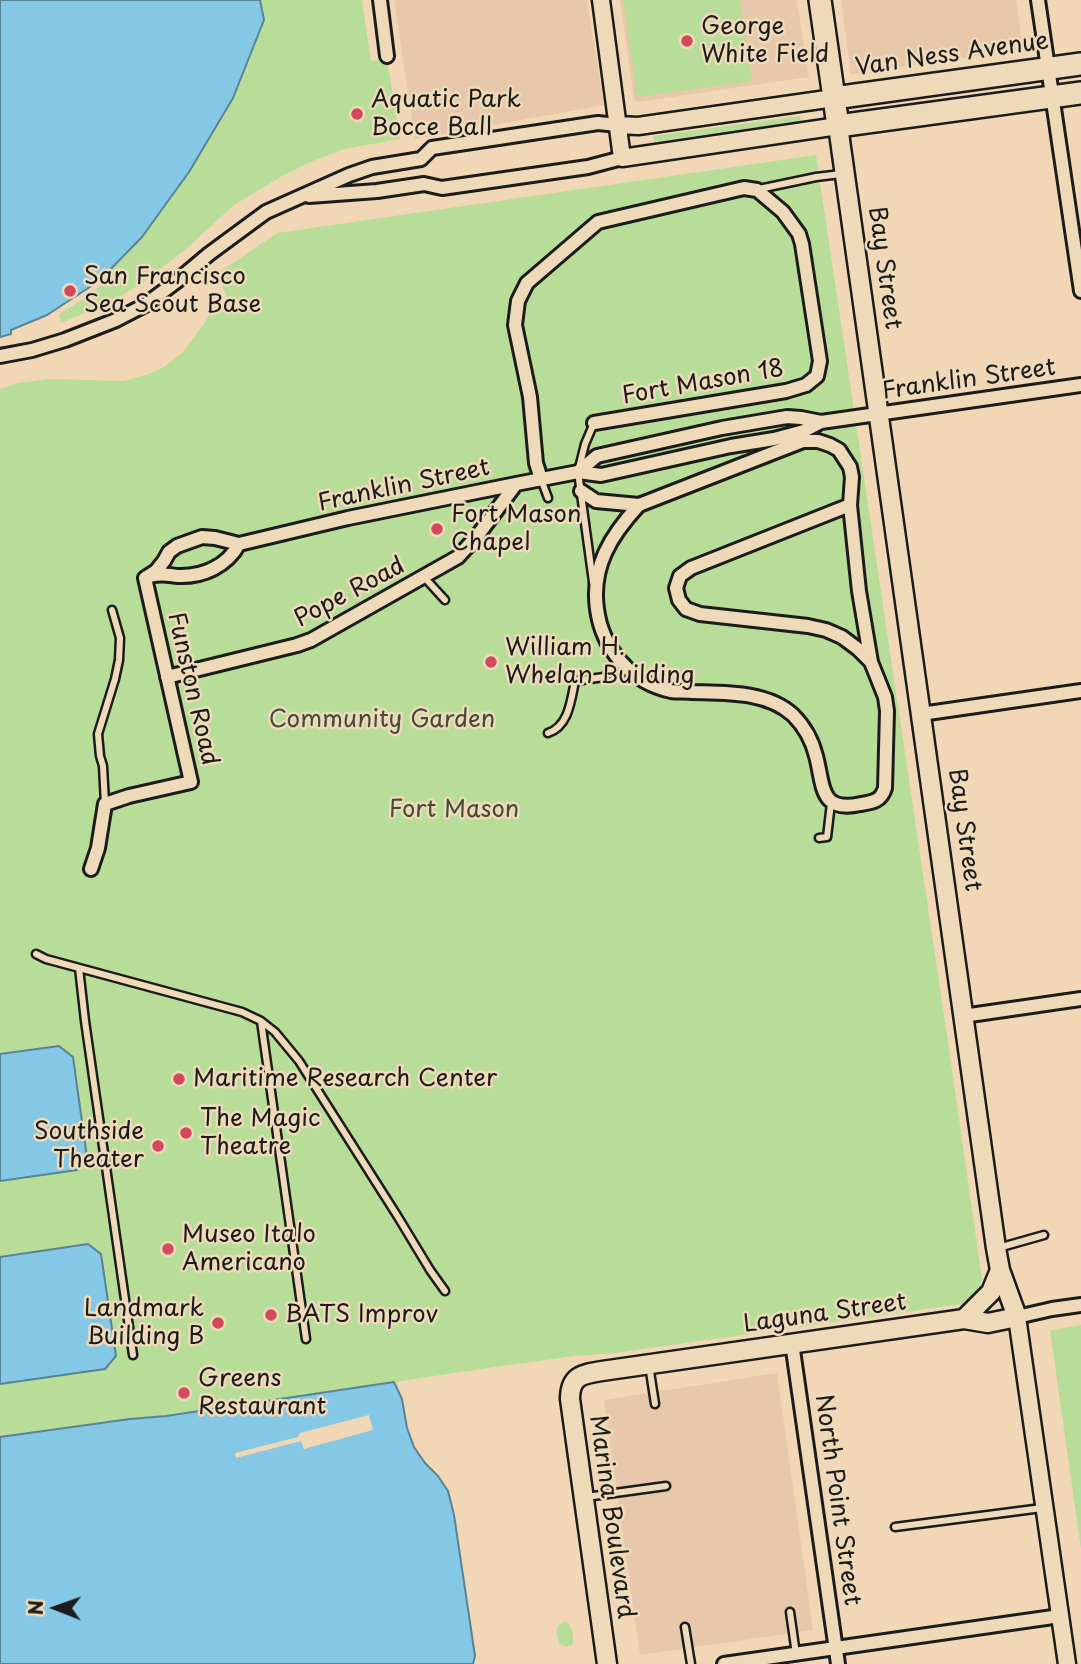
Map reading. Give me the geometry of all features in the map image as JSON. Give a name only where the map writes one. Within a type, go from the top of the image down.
[{"type":"main road","name":"Bay Street","points":[[820,0],[996,1248],[1000,1270],[1017,1317]]},
{"type":"main road","name":"Van Ness Avenue","points":[[834,98],[1081,64]]},
{"type":"main road","name":"Van Ness Avenue","points":[[838,126],[1081,93]]},
{"type":"main road","points":[[964,1319],[991,1292],[1000,1270]]},
{"type":"main road","name":"Laguna Street","points":[[576,1378],[588,1373],[964,1319],[988,1323],[1017,1317]]},
{"type":"main road","name":"Marina Boulevard","points":[[576,1378],[570,1389],[570,1399],[607,1664]]},
{"type":"street","points":[[380,0],[387,56]]},
{"type":"street","points":[[601,0],[622,158]]},
{"type":"street","points":[[1038,0],[1081,291]]},
{"type":"street","name":"Van Ness Avenue","points":[[0,356],[65,340],[116,320],[145,305],[266,212],[372,167],[421,159],[432,148],[598,123],[638,126],[834,98]]},
{"type":"street","name":"Van Ness Avenue","points":[[298,197],[377,191],[424,184],[442,188],[838,126]]},
{"type":"street","points":[[421,159],[424,184]]},
{"type":"street","points":[[541,479],[536,463],[530,397],[515,325],[517,301],[527,283],[598,222],[744,188],[757,190]]},
{"type":"street","name":"Fort Mason 18","points":[[594,423],[786,391],[806,385],[817,376],[820,361],[799,234],[783,212],[757,190]]},
{"type":"street","name":"Franklin Street","points":[[578,472],[597,456],[722,428],[788,417],[821,422],[1081,385]]},
{"type":"street","name":"Franklin Street","points":[[145,578],[156,571],[169,552],[177,546],[202,537],[239,544],[348,518],[541,479],[578,472],[601,474],[774,439],[804,431],[821,422]]},
{"type":"street","points":[[581,491],[596,500],[639,505],[803,441],[830,444],[839,450],[850,467],[852,477],[850,505],[859,591],[871,662],[885,697],[887,711],[885,788],[882,796],[875,801],[848,807],[831,803],[823,790],[809,734],[794,716],[778,704],[758,697],[671,691],[636,676],[619,661],[602,632],[594,594],[603,557],[616,534],[639,505]]},
{"type":"street","name":"Pope Road","points":[[167,677],[312,640],[458,557],[516,484]]},
{"type":"street","points":[[850,505],[691,568],[680,576],[676,587],[679,600],[686,609],[700,614],[826,630],[842,637],[871,662]]},
{"type":"street","points":[[145,578],[165,573],[184,576],[217,568],[234,553],[239,544]]},
{"type":"street","name":"Funston Road","points":[[106,804],[191,782],[145,578]]},
{"type":"street","points":[[921,715],[1081,691]]},
{"type":"street","points":[[92,869],[106,804]]},
{"type":"street","points":[[963,1016],[1081,999]]},
{"type":"street","name":"Laguna Street","points":[[1017,1317],[1081,1305]]},
{"type":"street","name":"Bay Street","points":[[1017,1317],[1067,1664]]},
{"type":"street","name":"North Point Street","points":[[792,1343],[838,1664]]},
{"type":"street","points":[[724,1664],[1060,1616]]},
{"type":"lane","points":[[757,190],[844,173]]},
{"type":"lane","points":[[594,423],[578,472],[594,594]]},
{"type":"lane","points":[[541,479],[548,498]]},
{"type":"lane","points":[[424,577],[445,600]]},
{"type":"lane","points":[[106,804],[98,734],[116,679],[119,660],[120,638],[112,610]]},
{"type":"lane","points":[[548,733],[556,730],[564,721],[575,681],[604,677],[619,661]]},
{"type":"lane","points":[[819,838],[827,837],[831,803]]},
{"type":"lane","points":[[36,954],[46,959],[242,1012],[261,1021],[275,1032],[299,1061],[429,1270],[445,1291]]},
{"type":"lane","points":[[79,968],[133,1355]]},
{"type":"lane","points":[[261,1021],[306,1339]]},
{"type":"lane","points":[[996,1248],[1044,1235]]},
{"type":"lane","points":[[649,1364],[654,1404]]},
{"type":"lane","points":[[584,1497],[666,1486]]},
{"type":"lane","points":[[895,1527],[1044,1508]]},
{"type":"lane","points":[[790,1612],[796,1654]]},
{"type":"lane","points":[[685,1627],[691,1664]]},
{"type":"shaded area","points":[[394,0],[587,0],[604,105],[415,139]]},
{"type":"shaded area","name":"George White Field","points":[[620,0],[797,0],[809,77],[638,102],[634,99]]},
{"type":"shaded area","points":[[841,0],[1016,0],[1023,49],[851,74]]},
{"type":"shaded area","points":[[777,1373],[813,1630],[640,1655],[604,1400]]},
{"type":"green space","points":[[260,0],[362,0],[371,61],[387,59],[400,139],[344,149],[282,176],[234,205],[187,248],[145,281],[106,305],[61,323],[59,314],[100,286],[99,281],[142,237],[189,172],[264,20]]},
{"type":"green space","name":"George White Field","points":[[623,0],[740,0],[752,81],[637,97]]},
{"type":"green space","points":[[800,116],[801,121],[661,141],[654,141],[653,136]]},
{"type":"green space","name":"Fort Mason","points":[[816,155],[947,1035],[982,1279],[980,1288],[962,1304],[0,1437],[0,1384],[105,1369],[88,1244],[0,1257],[0,1181],[77,1170],[59,1046],[0,1054],[0,389],[17,383],[49,379],[124,381],[164,367],[183,352],[213,308],[229,302],[217,274],[277,233]]},
{"type":"green space","points":[[1081,1325],[1081,1549],[1050,1330]]},
{"type":"green space","points":[[567,1622],[572,1630],[573,1640],[570,1646],[559,1643],[557,1628]]},
{"type":"water","points":[[0,0],[260,0],[264,20],[233,98],[189,172],[142,237],[99,281],[47,315],[0,337]]},
{"type":"water","points":[[59,1046],[73,1057],[87,1158],[77,1170],[0,1181],[0,1054]]},
{"type":"water","points":[[88,1244],[101,1254],[116,1356],[105,1369],[0,1384],[0,1257]]},
{"type":"water","points":[[394,1382],[402,1399],[407,1428],[414,1447],[448,1491],[475,1656],[473,1664],[0,1664],[0,1437],[166,1416]]},
{"type":"pier","points":[[369,1415],[373,1430],[304,1449],[301,1441],[236,1458],[235,1453]]},
{"type":"place","name":"George White Field","points":[[687,41]]},
{"type":"place","name":"Aquatic Park Bocce Ball","points":[[357,114]]},
{"type":"place","name":"San Francisco Sea Scout Base","points":[[70,291]]},
{"type":"place","name":"Fort Mason Chapel","points":[[437,529]]},
{"type":"place","name":"William H. Whelan Building","points":[[491,662]]},
{"type":"place","name":"Maritime Research Center","points":[[179,1079]]},
{"type":"place","name":"The Magic Theatre","points":[[186,1133]]},
{"type":"place","name":"Southside Theater","points":[[158,1146]]},
{"type":"place","name":"Museo Italo Americano","points":[[168,1249]]},
{"type":"place","name":"BATS Improv","points":[[271,1315]]},
{"type":"place","name":"Landmark Building B","points":[[218,1323]]},
{"type":"place","name":"Greens Restaurant","points":[[184,1393]]},
{"type":"park label","name":"Community Garden","points":[[382,720]]}]
